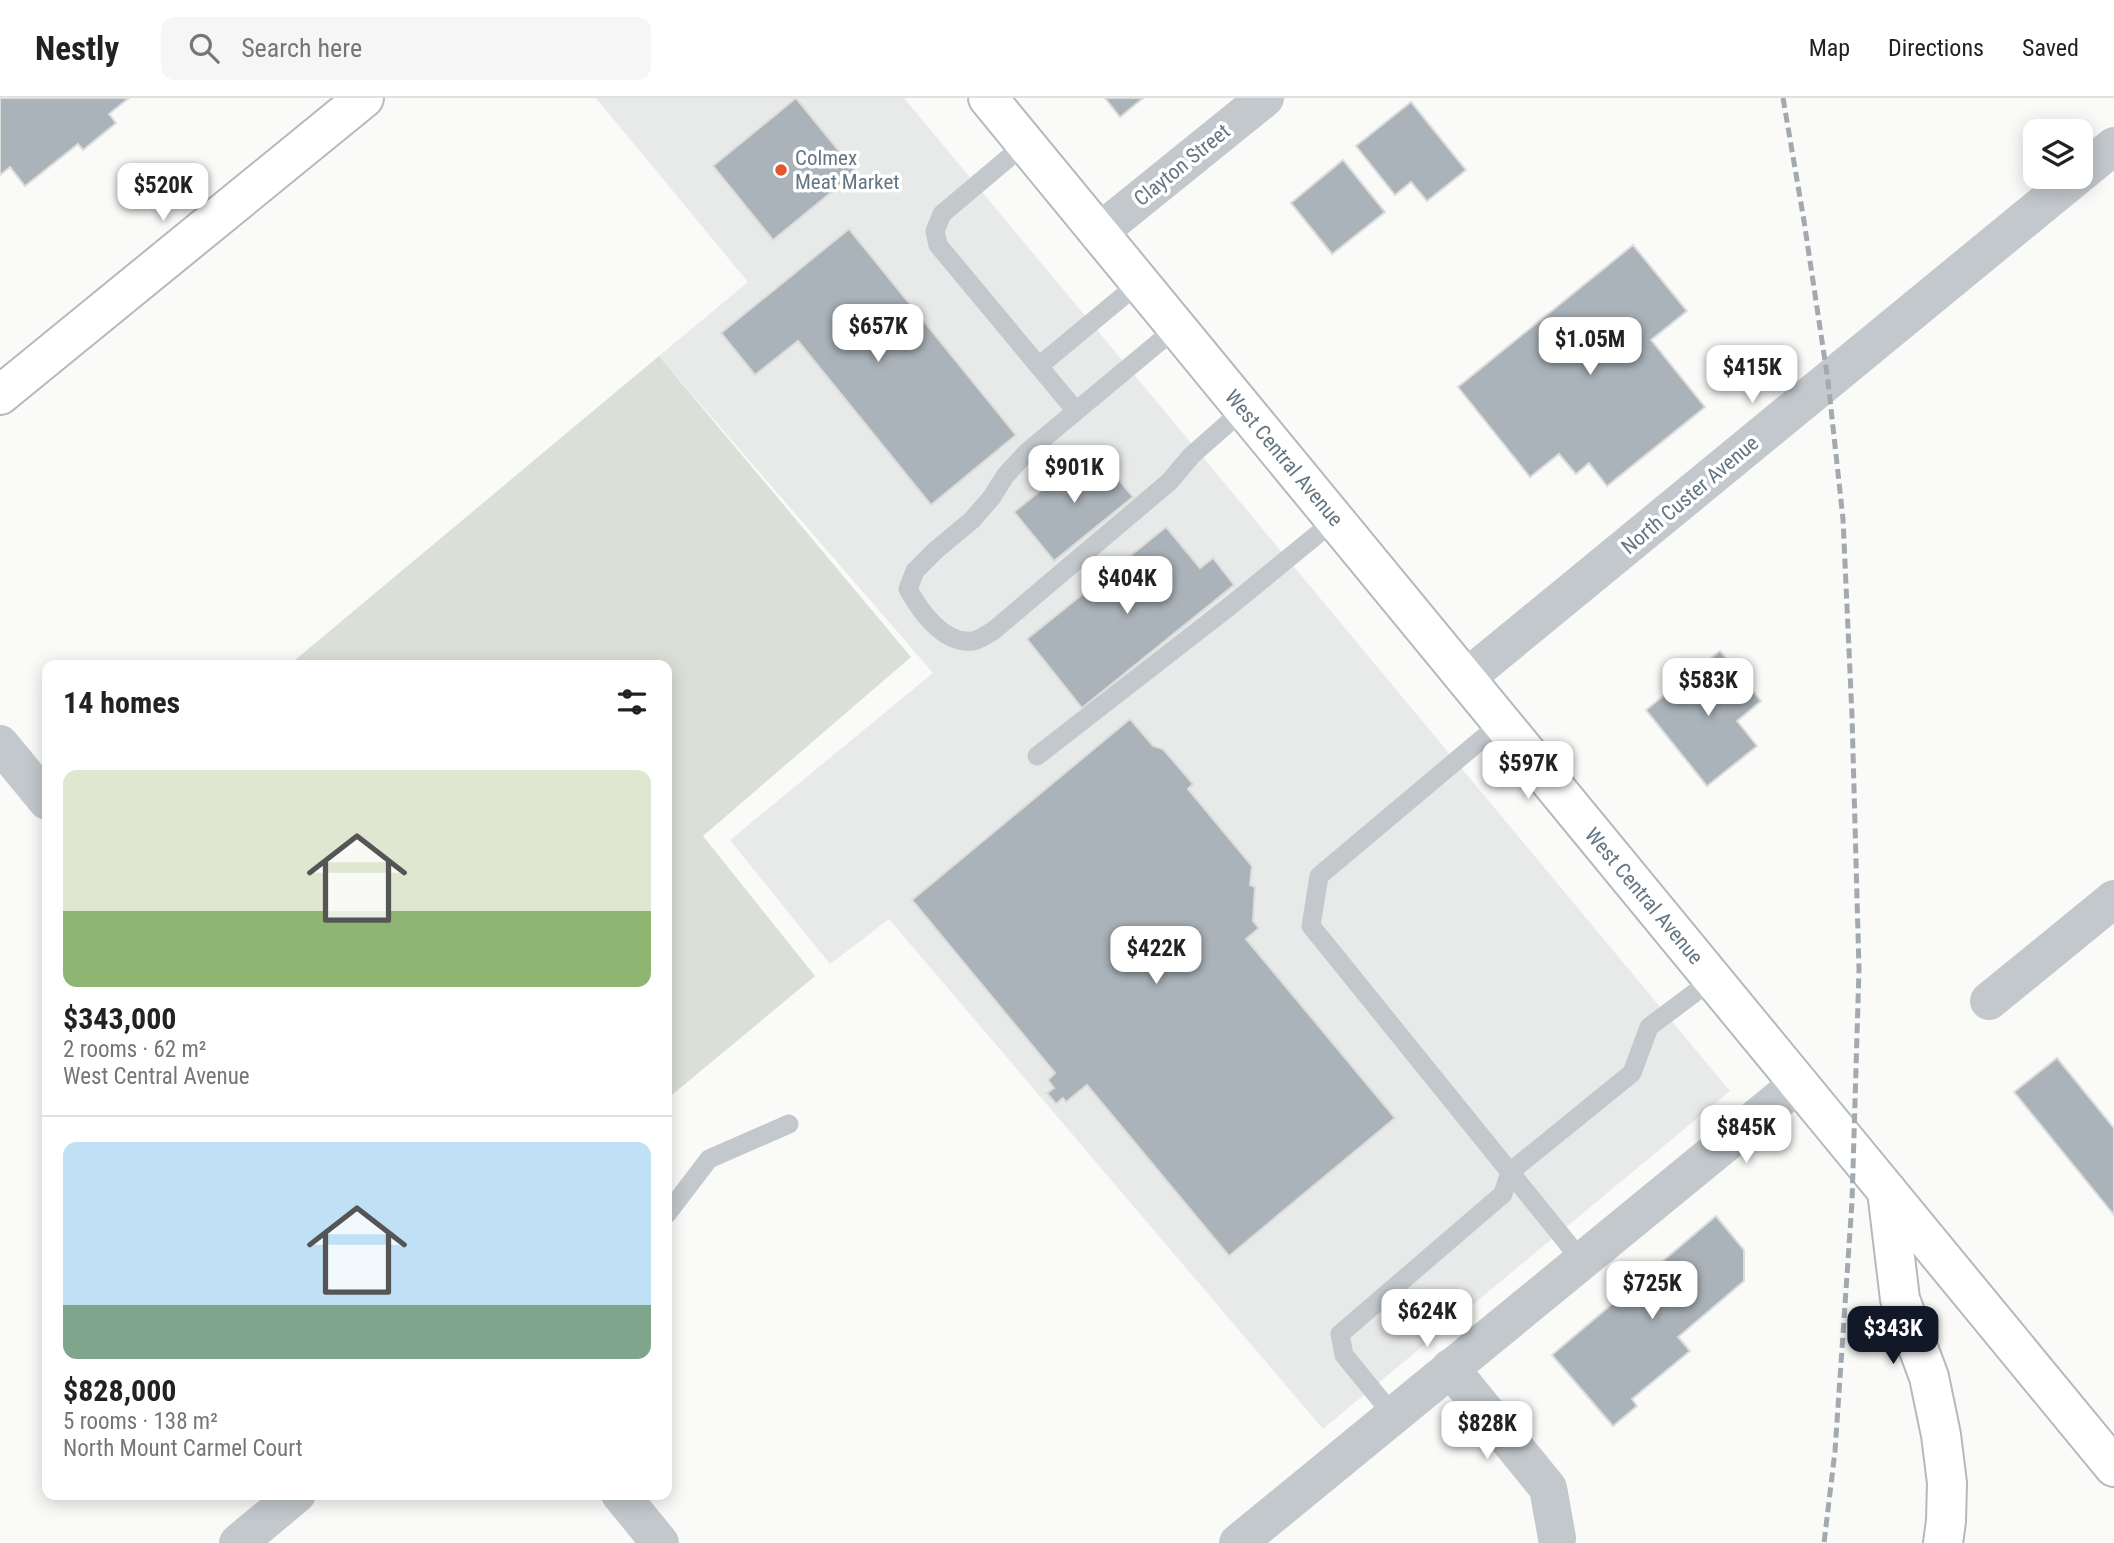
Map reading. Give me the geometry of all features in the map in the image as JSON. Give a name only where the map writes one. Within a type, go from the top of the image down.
[{"type":"main road","points":[[0,395],[364,98]]},
{"type":"main road","name":"West Central Avenue","points":[[988,98],[2114,1467]]},
{"type":"main road","points":[[1887,1191],[1900,1299],[1929,1377],[1941,1436],[1947,1483],[1943,1543]]},
{"type":"street","name":"Clayton Street","points":[[1098,233],[1265,98]]},
{"type":"street","points":[[2093,163],[2114,146]]},
{"type":"street","name":"North Custer Avenue","points":[[1465,679],[2061,189]]},
{"type":"street","points":[[0,744],[42,795]]},
{"type":"street","points":[[1989,1001],[2114,899]]},
{"type":"street","points":[[1238,1543],[1799,1083]]},
{"type":"street","points":[[1450,1368],[1548,1488],[1557,1538]]},
{"type":"street","points":[[238,1543],[290,1500]]},
{"type":"street","points":[[625,1500],[660,1543]]},
{"type":"lane","points":[[1025,144],[942,214],[935,231],[938,245],[1076,411]]},
{"type":"lane","points":[[1039,366],[1139,282]]},
{"type":"lane","points":[[1176,328],[1027,452],[972,520],[915,571],[908,589],[919,609],[938,628],[958,640],[975,641],[993,631],[1169,482],[1192,455],[1243,410]]},
{"type":"lane","points":[[1037,756],[1230,606],[1335,520]]},
{"type":"lane","points":[[1501,723],[1319,876],[1311,926],[1582,1261]]},
{"type":"lane","points":[[1393,1415],[1344,1355],[1340,1334],[1503,1194],[1510,1172],[1632,1073],[1649,1027],[1713,979]]},
{"type":"lane","points":[[672,1207],[709,1159],[789,1124]]},
{"type":"shaded area","points":[[596,98],[904,98],[1730,1091],[1323,1429],[889,919],[830,964],[730,840],[933,673],[659,356],[748,282]]},
{"type":"shaded area","points":[[659,356],[911,657],[703,836],[815,976],[672,1095],[672,660],[295,660]]},
{"type":"building","points":[[0,98],[129,98],[109,114],[116,123],[83,150],[78,144],[25,186],[10,167],[0,175]]},
{"type":"building","points":[[796,98],[856,172],[773,240],[713,166]]},
{"type":"building","points":[[1105,98],[1143,98],[1120,117]]},
{"type":"building","points":[[1411,102],[1466,170],[1427,201],[1411,182],[1395,195],[1356,146]]},
{"type":"building","points":[[1343,160],[1385,212],[1332,254],[1291,203]]},
{"type":"building","points":[[849,229],[1016,435],[931,505],[798,341],[755,375],[721,333]]},
{"type":"building","points":[[1633,245],[1687,311],[1651,340],[1705,407],[1607,486],[1589,463],[1576,474],[1559,454],[1530,477],[1458,387]]},
{"type":"building","points":[[1093,448],[1133,497],[1054,561],[1014,512]]},
{"type":"building","points":[[1166,527],[1200,568],[1213,558],[1234,585],[1082,708],[1027,639]]},
{"type":"building","points":[[1720,651],[1761,701],[1737,721],[1757,746],[1707,786],[1646,710]]},
{"type":"building","points":[[1130,719],[1153,746],[1163,749],[1193,784],[1188,789],[1252,866],[1250,885],[1255,887],[1253,921],[1259,928],[1246,939],[1395,1118],[1229,1256],[1087,1085],[1066,1102],[1063,1098],[1056,1104],[1047,1093],[1054,1088],[1048,1080],[1055,1073],[912,900]]},
{"type":"building","points":[[2057,1058],[2114,1128],[2114,1215],[2014,1092]]},
{"type":"building","points":[[1716,1216],[1744,1250],[1744,1281],[1678,1337],[1690,1351],[1632,1399],[1637,1406],[1613,1426],[1552,1355]]},
{"type":"railway","points":[[1783,98],[1828,381],[1843,519],[1852,716],[1859,969],[1852,1202],[1835,1451],[1824,1543]]},
{"type":"place","name":"Colmex Meat Market","points":[[781,170]]}]
